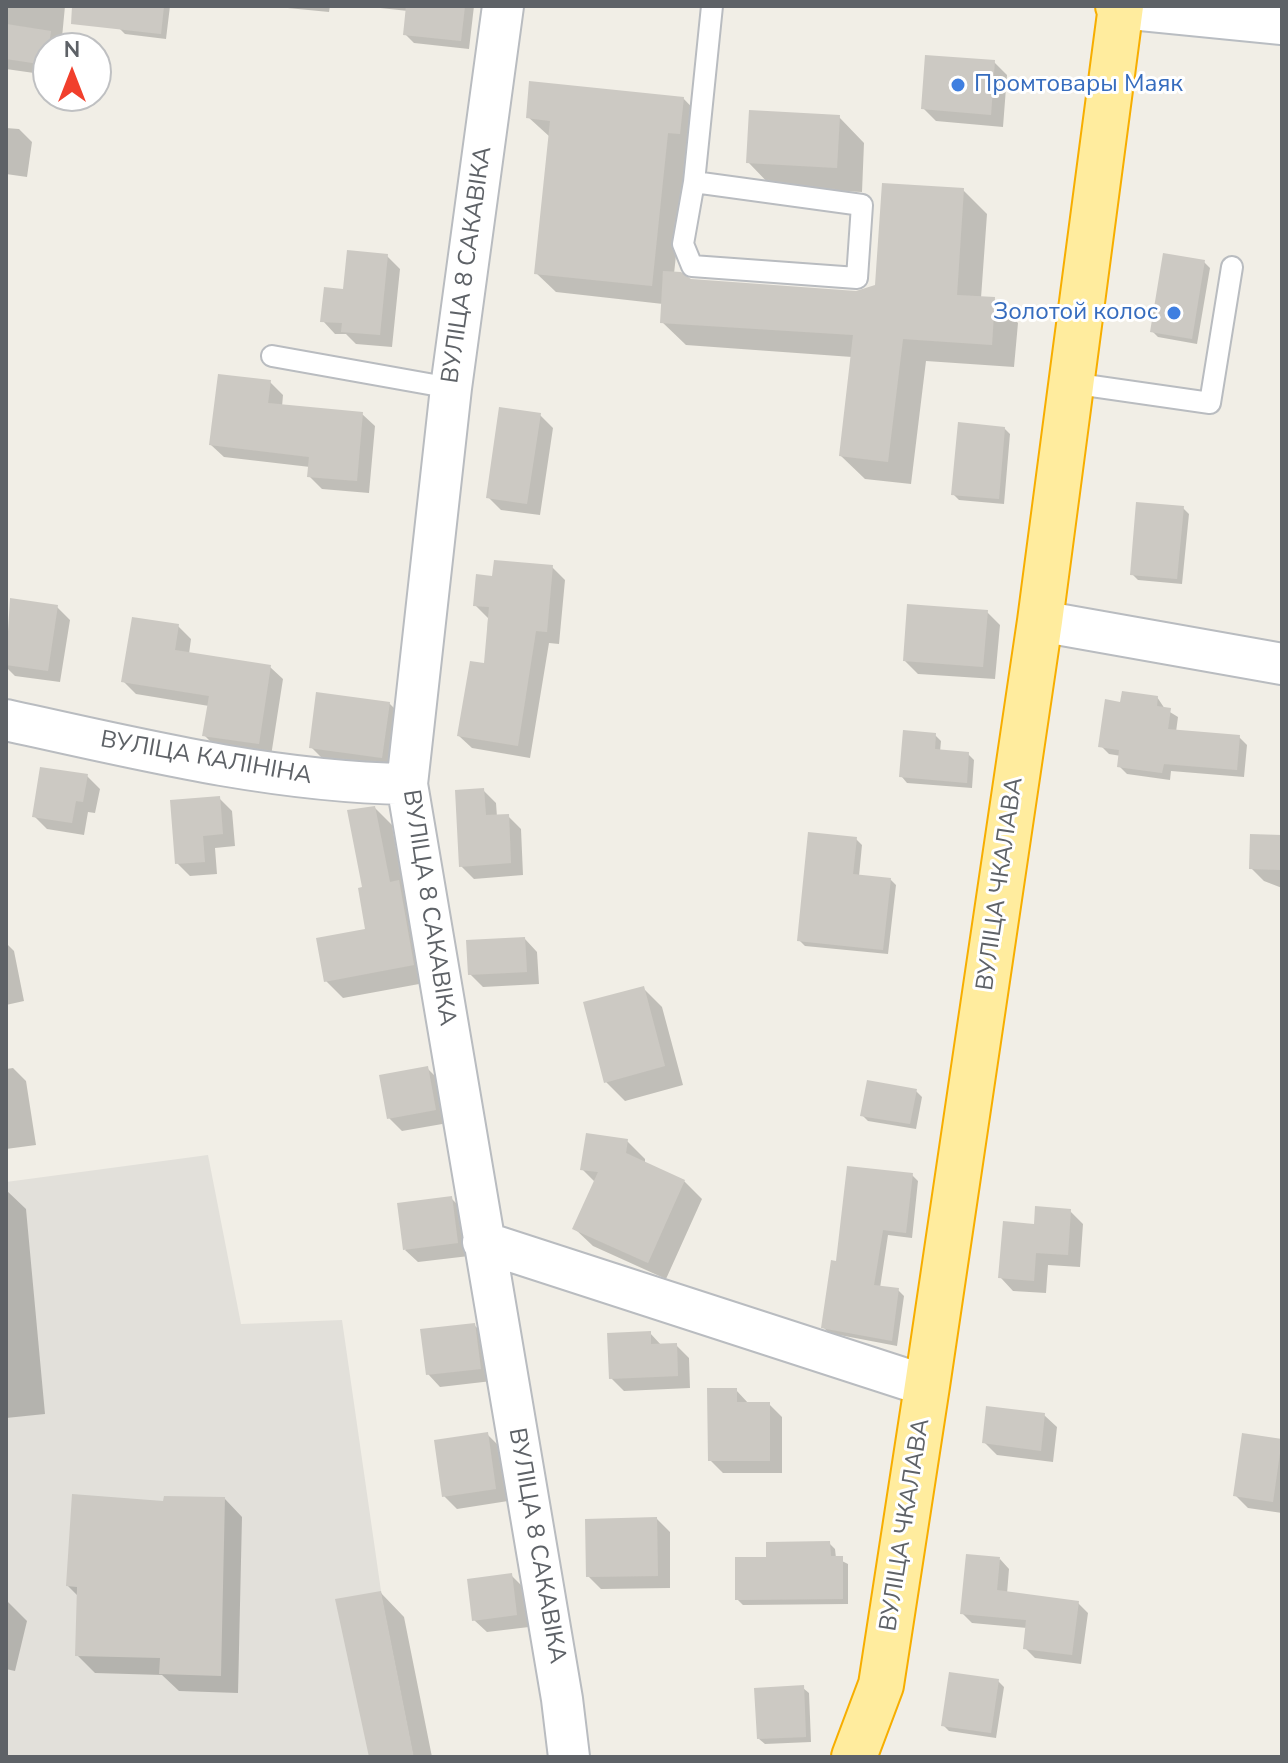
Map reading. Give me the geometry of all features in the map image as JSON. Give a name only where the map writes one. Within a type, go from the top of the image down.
[{"type":"highway","name":"ВУЛІЦА ЧКАЛАВА","points":[[854,1757],[881,1685],[927,1386],[1040,621],[1120,6]]},
{"type":"main road","points":[[1120,6],[1282,22]]},
{"type":"street","name":"ВУЛІЦА 8 САКАВІКА","points":[[503,6],[451,388],[407,784],[562,1699],[569,1757]]},
{"type":"street","points":[[1040,621],[1282,664]]},
{"type":"street","name":"ВУЛІЦА КАЛІНІНА","points":[[6,720],[107,743],[341,783],[407,784]]},
{"type":"street","points":[[483,1242],[927,1386]]},
{"type":"lane","points":[[694,182],[862,205],[857,278],[692,266],[683,244],[694,182],[712,6]]},
{"type":"lane","points":[[1071,383],[1210,403],[1232,267]]},
{"type":"lane","points":[[272,356],[451,388]]},
{"type":"shaded area","points":[[208,1155],[241,1324],[342,1320],[381,1591],[414,1757],[6,1757],[6,1182]]},
{"type":"building","points":[[72,6],[164,6],[161,34],[71,24]]},
{"type":"building","points":[[406,6],[465,6],[461,41],[403,35]]},
{"type":"building","points":[[6,24],[51,31],[32,32],[32,63],[6,59]]},
{"type":"building","name":"Промтовары Маяк","points":[[925,55],[995,60],[991,115],[921,109]]},
{"type":"building","points":[[529,81],[684,97],[680,134],[668,133],[652,286],[534,274],[550,121],[526,118]]},
{"type":"building","points":[[749,110],[840,115],[837,168],[746,163]]},
{"type":"building","points":[[882,183],[964,188],[957,295],[995,297],[992,345],[903,339],[888,462],[839,456],[853,335],[660,323],[663,271],[681,272],[691,279],[856,291],[875,285]]},
{"type":"building","points":[[347,250],[388,254],[380,335],[341,332],[342,323],[320,322],[324,287],[343,289]]},
{"type":"building","name":"Золотой колос","points":[[1163,253],[1205,260],[1192,339],[1150,332]]},
{"type":"building","points":[[218,374],[271,380],[268,403],[363,412],[357,481],[307,477],[309,457],[209,445]]},
{"type":"building","points":[[499,407],[541,413],[527,504],[486,498]]},
{"type":"building","points":[[958,422],[1005,427],[999,499],[951,495]]},
{"type":"building","points":[[1136,502],[1184,506],[1177,579],[1130,575]]},
{"type":"building","points":[[494,560],[553,565],[547,632],[536,631],[518,746],[457,736],[470,661],[484,663],[489,607],[473,606],[476,574],[492,576]]},
{"type":"building","points":[[10,598],[58,605],[48,671],[6,665]]},
{"type":"building","points":[[907,604],[988,610],[983,667],[903,661]]},
{"type":"building","points":[[132,617],[179,624],[175,650],[271,665],[259,744],[202,736],[209,696],[121,682]]},
{"type":"building","points":[[1122,691],[1158,696],[1157,706],[1171,708],[1168,729],[1240,735],[1237,770],[1164,764],[1162,773],[1117,767],[1119,750],[1098,747],[1105,699],[1120,702]]},
{"type":"building","points":[[316,692],[390,702],[382,758],[309,748]]},
{"type":"building","points":[[903,730],[936,733],[935,749],[969,752],[967,783],[899,777]]},
{"type":"building","points":[[40,767],[88,774],[83,802],[76,801],[72,823],[32,817]]},
{"type":"building","points":[[484,788],[486,815],[509,814],[511,863],[459,867],[455,790]]},
{"type":"building","points":[[220,796],[223,834],[203,836],[205,862],[175,864],[170,800]]},
{"type":"building","points":[[375,806],[390,882],[399,880],[414,965],[324,982],[316,938],[365,929],[358,888],[362,887],[347,810]]},
{"type":"building","points":[[808,832],[857,837],[853,874],[891,878],[883,950],[797,941]]},
{"type":"building","points":[[1250,834],[1282,835],[1282,870],[1249,869]]},
{"type":"building","points":[[525,937],[527,972],[468,975],[466,940]]},
{"type":"building","points":[[644,986],[665,1066],[604,1083],[583,1002]]},
{"type":"building","points":[[428,1066],[436,1110],[387,1119],[379,1075]]},
{"type":"building","points":[[867,1080],[917,1089],[910,1124],[860,1116]]},
{"type":"building","points":[[586,1133],[628,1139],[626,1153],[685,1180],[648,1263],[572,1229],[598,1172],[580,1170]]},
{"type":"building","points":[[847,1166],[913,1173],[906,1233],[883,1230],[874,1285],[899,1288],[892,1341],[821,1328],[831,1260],[836,1261]]},
{"type":"building","points":[[452,1196],[458,1243],[403,1250],[397,1203]]},
{"type":"building","points":[[1035,1206],[1071,1209],[1068,1255],[1036,1253],[1034,1281],[998,1278],[1003,1221],[1034,1224]]},
{"type":"building","points":[[475,1323],[481,1369],[426,1375],[420,1329]]},
{"type":"building","points":[[651,1331],[651,1344],[677,1343],[678,1376],[609,1379],[607,1333]]},
{"type":"building","points":[[707,1388],[737,1388],[737,1402],[770,1402],[770,1461],[708,1461]]},
{"type":"building","points":[[986,1406],[1045,1413],[1041,1451],[982,1443]]},
{"type":"building","points":[[488,1432],[496,1489],[442,1497],[434,1440]]},
{"type":"building","points":[[1242,1433],[1282,1439],[1273,1502],[1233,1496]]},
{"type":"building","points":[[72,1494],[163,1501],[164,1496],[225,1497],[221,1676],[159,1674],[160,1658],[75,1656],[77,1587],[66,1586]]},
{"type":"building","points":[[657,1517],[658,1576],[586,1577],[585,1519]]},
{"type":"building","points":[[830,1541],[831,1556],[843,1556],[843,1599],[735,1600],[735,1557],[766,1557],[766,1542]]},
{"type":"building","points":[[966,1554],[1000,1557],[997,1590],[1079,1601],[1072,1655],[1023,1649],[1026,1620],[960,1614]]},
{"type":"building","points":[[512,1573],[517,1615],[472,1621],[467,1579]]},
{"type":"building","points":[[381,1591],[414,1757],[369,1757],[335,1599]]},
{"type":"building","points":[[949,1672],[999,1679],[991,1733],[941,1726]]},
{"type":"building","points":[[804,1685],[806,1737],[757,1739],[754,1688]]},
{"type":"place","name":"Промтовары Маяк","points":[[958,85]]},
{"type":"place","name":"Золотой колос","points":[[1174,313]]}]
